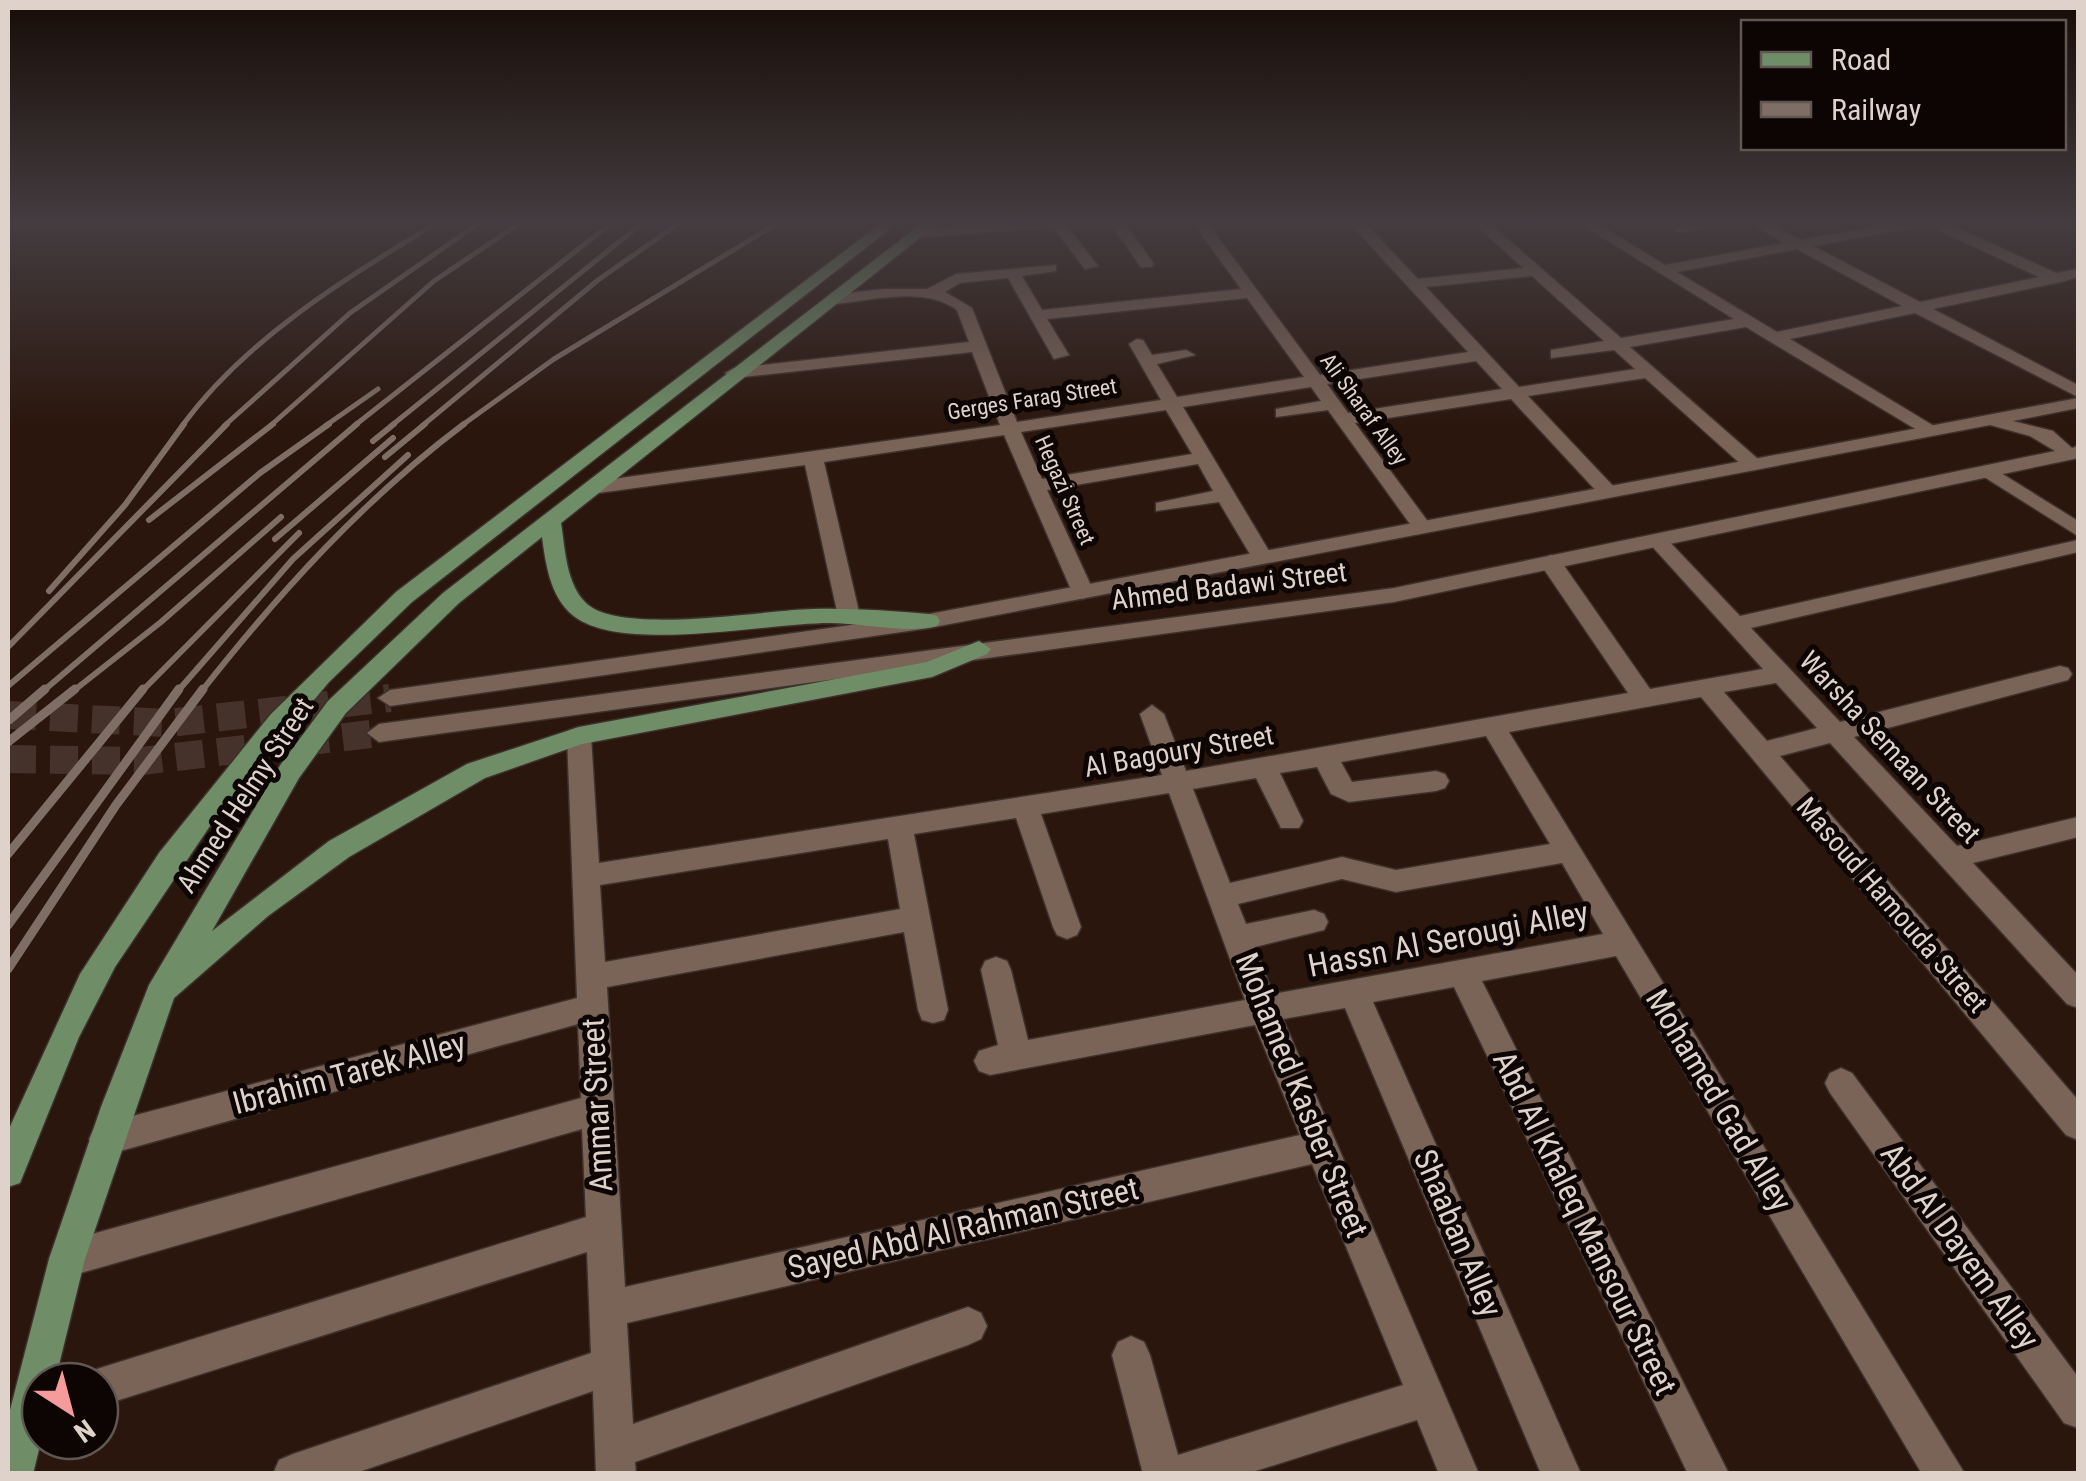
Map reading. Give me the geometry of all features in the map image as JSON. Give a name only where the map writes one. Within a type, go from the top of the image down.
[{"type":"main road","name":"Ahmed Helmy Street","points":[[8,1171],[58,1048],[105,958],[243,766],[342,650],[700,365],[800,290]]},
{"type":"main road","name":"Ahmed Helmy Street","points":[[44,1361],[67,1260],[106,1139],[160,994],[247,838],[337,707],[451,598],[734,373],[846,290]]},
{"type":"main road","points":[[550,520],[562,584],[574,603],[590,617],[625,624],[848,616],[929,621]]},
{"type":"main road","points":[[160,994],[258,908],[381,823],[476,771],[579,736],[932,669],[978,649]]},
{"type":"street","points":[[836,298],[928,294],[935,290]]},
{"type":"street","points":[[1023,290],[1060,355]]},
{"type":"street","name":"Ali Sharaf Alley","points":[[1250,290],[1422,527]]},
{"type":"street","points":[[1420,290],[1607,491]]},
{"type":"street","points":[[1558,290],[1752,463]]},
{"type":"street","points":[[1695,290],[1927,430]]},
{"type":"street","points":[[1886,290],[2076,404]]},
{"type":"street","points":[[1773,338],[1998,290]]},
{"type":"street","points":[[1038,315],[1252,293]]},
{"type":"street","name":"Hegazi Street","points":[[928,294],[959,302],[1083,592]]},
{"type":"street","points":[[1557,354],[1748,322]]},
{"type":"street","points":[[734,373],[978,346]]},
{"type":"street","points":[[1186,355],[1141,352],[1262,556]]},
{"type":"street","name":"Gerges Farag Street","points":[[591,488],[812,458],[1480,354]]},
{"type":"street","points":[[1282,412],[1338,412],[1516,393],[1650,372]]},
{"type":"street","name":"Ahmed Badawi Street","points":[[390,698],[929,621],[2076,404]]},
{"type":"street","points":[[1978,421],[2042,433],[2073,454]]},
{"type":"street","name":"Ahmed Badawi Street","points":[[380,734],[1394,595],[2073,454]]},
{"type":"street","points":[[812,458],[848,616]]},
{"type":"street","points":[[1036,486],[1202,458]]},
{"type":"street","points":[[1988,471],[2078,530]]},
{"type":"street","points":[[1163,507],[1225,495]]},
{"type":"street","name":"Warsha Semaan Street","points":[[1657,540],[2078,995]]},
{"type":"street","points":[[1735,624],[2078,546]]},
{"type":"street","points":[[1550,562],[1644,698]]},
{"type":"street","name":"Al Bagoury Street","points":[[586,876],[1180,782],[1781,674]]},
{"type":"street","points":[[1760,752],[2060,674]]},
{"type":"street","name":"Masoud Hamouda Street","points":[[1706,687],[2078,1124]]},
{"type":"street","name":"Mohamed Kasber Street","points":[[1152,714],[1264,1010],[1459,1474]]},
{"type":"street","name":"Mohamed Gad Alley","points":[[1493,726],[1945,1474]]},
{"type":"street","name":"Ammar Street","points":[[579,736],[615,1462]]},
{"type":"street","points":[[1325,756],[1340,787],[1349,792],[1436,781]]},
{"type":"street","points":[[1264,767],[1290,822]]},
{"type":"street","points":[[1025,807],[1066,926]]},
{"type":"street","points":[[899,826],[933,1010]]},
{"type":"street","points":[[1952,858],[2078,827]]},
{"type":"street","points":[[1222,896],[1342,868],[1396,881],[1568,851]]},
{"type":"street","name":"Ibrahim Tarek Alley","points":[[106,1139],[592,992],[917,918]]},
{"type":"street","points":[[1238,938],[1314,922]]},
{"type":"street","name":"Hassn Al Serougi Alley","points":[[996,970],[1003,1059],[1624,942]]},
{"type":"street","name":"Abd Al Khaleq Mansour Street","points":[[1462,972],[1709,1474]]},
{"type":"street","name":"Shaaban Alley","points":[[1354,993],[1561,1474]]},
{"type":"street","name":"Abd Al Dayem Alley","points":[[1841,1082],[2078,1409]]},
{"type":"street","points":[[67,1260],[597,1109]]},
{"type":"street","name":"Sayed Abd Al Rahman Street","points":[[607,1309],[1320,1146]]},
{"type":"street","points":[[120,1381],[604,1229]]},
{"type":"street","points":[[615,1462],[968,1326]]},
{"type":"street","points":[[1131,1355],[1163,1474]]},
{"type":"street","points":[[293,1474],[610,1366]]},
{"type":"street","points":[[1182,1474],[1428,1397]]},
{"type":"tunnel","points":[[8,715],[169,723],[390,698]]},
{"type":"tunnel","points":[[8,759],[142,761],[379,733]]},
{"type":"railway","points":[[182,426],[237,364],[331,290]]},
{"type":"railway","points":[[224,426],[350,313],[383,290]]},
{"type":"railway","points":[[270,426],[424,290]]},
{"type":"railway","points":[[354,426],[526,290]]},
{"type":"railway","points":[[391,426],[559,290]]},
{"type":"railway","points":[[422,426],[586,290]]},
{"type":"railway","points":[[461,426],[554,359],[667,290]]},
{"type":"railway","points":[[325,426],[378,389]]},
{"type":"railway","points":[[49,591],[125,505],[184,424]]},
{"type":"railway","points":[[8,647],[227,424]]},
{"type":"railway","points":[[149,520],[273,424]]},
{"type":"railway","points":[[8,686],[260,473],[329,424]]},
{"type":"railway","points":[[42,692],[357,424]]},
{"type":"railway","points":[[373,441],[394,424]]},
{"type":"railway","points":[[385,457],[425,424]]},
{"type":"railway","points":[[201,692],[324,549],[392,484],[464,424]]},
{"type":"railway","points":[[275,539],[393,438]]},
{"type":"railway","points":[[177,692],[293,559],[408,455]]},
{"type":"railway","points":[[72,692],[161,622],[281,517]]},
{"type":"railway","points":[[141,692],[299,533]]},
{"type":"railway","points":[[9,720],[45,689]]},
{"type":"railway","points":[[8,742],[75,689]]},
{"type":"railway","points":[[8,854],[143,689]]},
{"type":"railway","points":[[8,925],[179,689]]},
{"type":"railway","points":[[8,969],[116,805],[203,689]]}]
